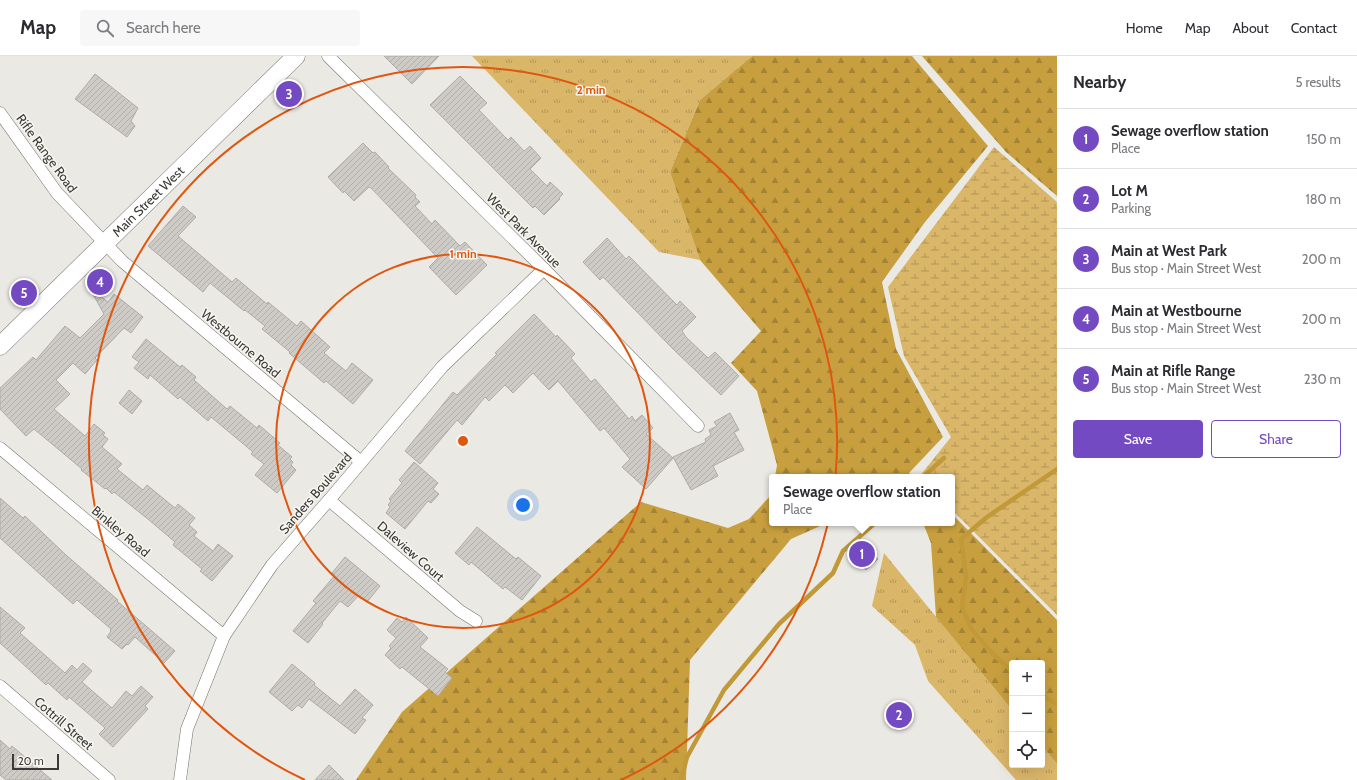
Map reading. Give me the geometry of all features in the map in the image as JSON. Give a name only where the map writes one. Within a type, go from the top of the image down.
[{"type":"main road","name":"Main Street West","points":[[0,346],[296,56]]},
{"type":"street","name":"West Park Avenue","points":[[328,56],[544,269],[698,426]]},
{"type":"street","name":"Rifle Range Road","points":[[0,113],[56,193],[105,244]]},
{"type":"street","name":"Westbourne Road","points":[[105,244],[122,261],[361,462]]},
{"type":"street","name":"Sanders Boulevard","points":[[180,780],[187,729],[224,636],[272,565],[442,367],[544,269]]},
{"type":"street","name":"Binkley Road","points":[[0,448],[224,636]]},
{"type":"street","name":"Daleview Court","points":[[329,500],[460,612],[476,621]]},
{"type":"street","name":"Cottrill Street","points":[[0,686],[109,780]]},
{"type":"green space","points":[[472,56],[752,56],[700,100],[670,172],[700,260],[659,252]]},
{"type":"green space","points":[[752,56],[912,56],[988,146],[925,222],[882,282],[896,349],[943,437],[909,473],[910,474],[776,474],[777,465],[757,391],[731,363],[761,331],[700,260],[670,172],[700,100]]},
{"type":"green space","points":[[922,56],[1057,56],[1057,196],[1006,152]]},
{"type":"green space","points":[[994,147],[1057,202],[1057,615],[955,513],[955,474],[921,474],[951,437],[904,356],[888,287]]},
{"type":"green space","points":[[769,497],[769,526],[820,526],[791,539],[690,660],[686,780],[356,780],[402,712],[641,502],[728,528],[749,519]]},
{"type":"green space","points":[[955,517],[1057,620],[1057,764],[1045,750],[1045,660],[1009,660],[1009,706],[936,617],[931,543],[924,526],[955,526]]},
{"type":"green space","points":[[884,553],[1009,706],[1009,768],[1045,768],[1045,750],[1057,764],[1057,780],[1016,780],[928,681],[915,645],[872,606]]},
{"type":"building","points":[[384,56],[439,56],[412,84]]},
{"type":"building","points":[[95,74],[138,108],[131,121],[135,126],[127,137],[75,99]]},
{"type":"building","points":[[460,76],[487,103],[479,110],[508,140],[511,137],[524,151],[530,146],[541,158],[530,169],[547,186],[550,182],[563,194],[544,215],[535,206],[533,208],[430,105]]},
{"type":"building","points":[[363,143],[373,153],[375,152],[389,167],[388,168],[416,195],[415,197],[420,202],[415,206],[432,224],[435,220],[460,246],[465,242],[487,265],[456,295],[429,267],[438,258],[371,188],[369,187],[354,201],[344,191],[343,193],[328,177]]},
{"type":"building","points":[[183,206],[196,217],[178,236],[232,282],[236,278],[267,304],[268,302],[297,326],[301,321],[330,347],[324,353],[346,371],[352,363],[373,380],[353,404],[326,381],[324,383],[289,353],[290,352],[262,329],[265,326],[210,283],[203,292],[148,246]]},
{"type":"building","points":[[607,238],[626,259],[629,256],[677,305],[680,301],[696,317],[682,331],[686,337],[708,358],[715,352],[739,376],[721,395],[672,348],[603,277],[600,280],[583,262]]},
{"type":"building","points":[[89,287],[108,302],[114,294],[143,317],[131,333],[124,328],[95,358],[97,360],[85,374],[73,363],[56,380],[70,394],[54,409],[85,436],[94,424],[105,433],[103,435],[108,439],[102,447],[122,464],[117,469],[143,490],[147,485],[175,508],[178,504],[195,518],[189,525],[197,532],[194,536],[213,551],[218,544],[233,556],[212,581],[200,571],[202,569],[173,545],[175,542],[149,520],[114,492],[112,494],[106,488],[105,489],[34,429],[26,436],[0,409],[0,388],[33,357],[36,360],[65,326],[80,338],[104,314]]},
{"type":"building","points":[[534,314],[575,354],[571,358],[591,382],[595,379],[629,419],[632,416],[635,421],[642,415],[653,428],[646,434],[673,458],[646,489],[622,467],[630,459],[604,428],[600,431],[558,381],[549,390],[533,373],[513,393],[505,385],[489,401],[485,397],[462,425],[457,420],[420,464],[405,451],[453,392],[457,395],[497,354],[495,353]]},
{"type":"building","points":[[146,339],[180,367],[182,365],[196,377],[194,380],[227,409],[230,406],[257,428],[259,425],[280,443],[278,445],[292,457],[290,459],[293,462],[291,465],[296,470],[277,493],[255,475],[264,464],[251,454],[253,452],[211,417],[208,421],[180,397],[178,399],[150,375],[148,379],[134,368],[139,362],[132,357]]},
{"type":"building","points":[[129,390],[142,401],[132,414],[119,403]]},
{"type":"building","points":[[730,413],[739,430],[734,432],[744,450],[713,466],[718,476],[691,490],[673,457],[706,442],[705,439],[711,435],[709,430],[717,426],[714,422]]},
{"type":"building","points":[[414,462],[438,483],[433,489],[439,494],[431,503],[428,501],[405,529],[386,513],[390,507],[388,505],[391,501],[389,499],[402,483],[399,480]]},
{"type":"building","points":[[0,498],[23,518],[25,516],[66,555],[118,600],[117,601],[175,651],[164,663],[135,637],[122,649],[107,637],[111,629],[77,600],[73,604],[0,538]]},
{"type":"building","points":[[477,527],[516,559],[518,557],[541,576],[522,600],[505,587],[503,589],[471,562],[469,565],[455,553]]},
{"type":"building","points":[[858,538],[878,559],[866,570],[846,550]]},
{"type":"building","points":[[345,557],[380,586],[367,602],[359,595],[348,607],[340,601],[308,643],[293,631],[316,603],[313,601],[335,575],[332,573]]},
{"type":"building","points":[[0,607],[25,628],[20,633],[65,673],[72,665],[77,670],[83,663],[92,671],[82,682],[112,708],[126,691],[132,696],[141,686],[153,697],[145,706],[148,709],[113,747],[99,734],[105,728],[69,697],[67,700],[48,683],[46,685],[0,643]]},
{"type":"building","points":[[406,617],[428,638],[420,647],[448,669],[445,672],[452,678],[438,696],[402,667],[400,669],[385,655],[391,648],[389,646],[396,638],[387,630],[397,618],[402,622]]},
{"type":"building","points":[[292,664],[315,683],[314,685],[340,706],[355,689],[373,705],[362,718],[366,720],[355,734],[309,699],[302,708],[298,705],[292,711],[269,692]]},
{"type":"building","points":[[0,740],[10,749],[12,746],[52,780],[6,780],[0,775]]},
{"type":"building","points":[[329,765],[344,780],[315,780]]},
{"type":"waterway","points":[[926,474],[944,458]]},
{"type":"waterway","points":[[1009,668],[994,655],[972,630],[962,607],[966,576],[961,539],[987,517],[1057,469]]},
{"type":"waterway","points":[[681,780],[687,757],[724,690],[779,624],[833,573],[843,551],[872,526]]},
{"type":"waterway","points":[[1045,698],[1057,704]]},
{"type":"place","name":"Main at West Park","points":[[289,94]]},
{"type":"place","name":"Main at Westbourne","points":[[100,282]]},
{"type":"place","name":"Main at Rifle Range","points":[[24,293]]},
{"type":"place","name":"Sewage overflow station","points":[[862,554]]},
{"type":"place","name":"Lot M","points":[[899,715]]}]
